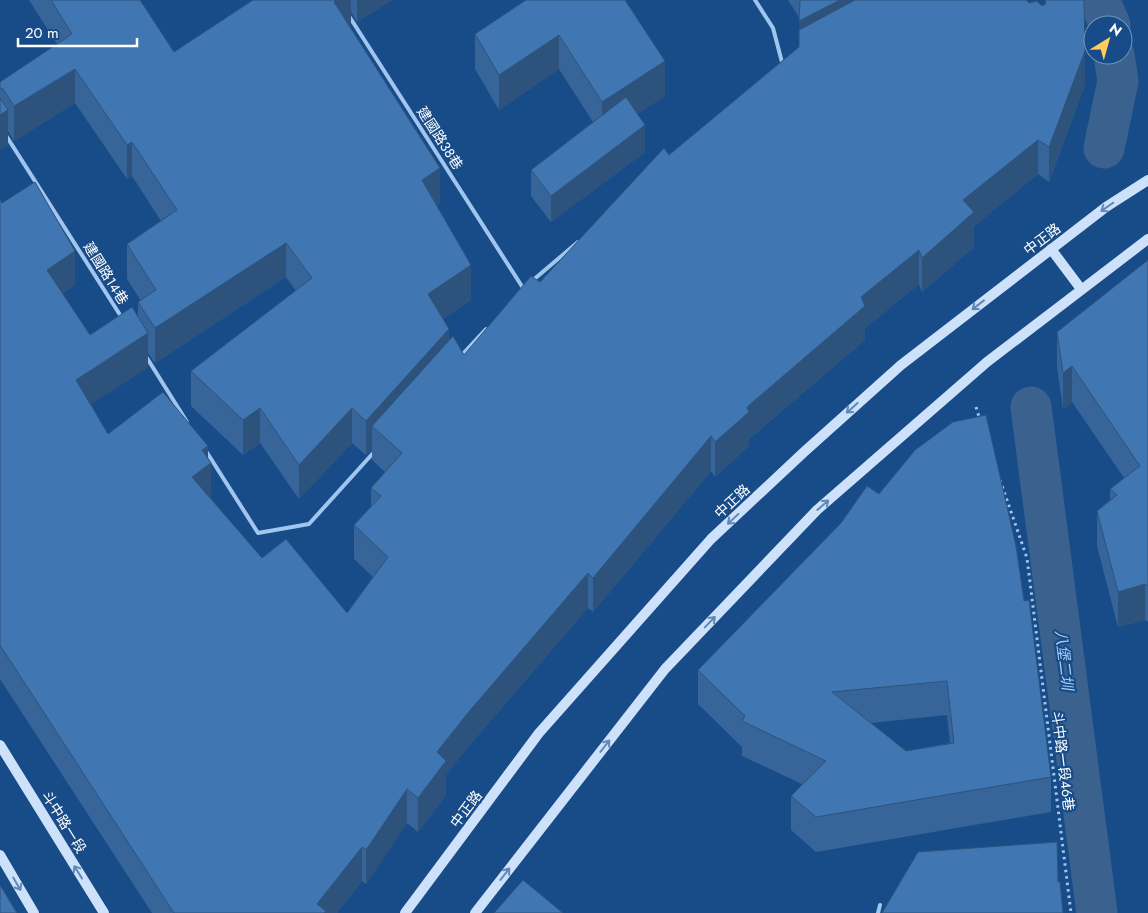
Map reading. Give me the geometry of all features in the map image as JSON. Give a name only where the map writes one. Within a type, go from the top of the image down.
[{"type":"street","name":"中正路","points":[[405,913],[539,733],[711,539],[901,365],[1106,207],[1148,180]]},
{"type":"street","points":[[475,913],[665,669],[817,510],[967,382],[987,362],[1148,239]]},
{"type":"street","points":[[1051,249],[1081,289]]},
{"type":"street","name":"斗中路一段","points":[[0,745],[104,913]]},
{"type":"street","points":[[0,855],[34,913]]},
{"type":"lane","points":[[755,0],[773,28],[784,68]]},
{"type":"lane","name":"建國路38巷","points":[[344,8],[523,288]]},
{"type":"lane","points":[[776,74],[792,63]]},
{"type":"lane","name":"建國路14巷","points":[[0,126],[126,325]]},
{"type":"lane","points":[[516,296],[583,238]]},
{"type":"lane","points":[[456,362],[490,325]]},
{"type":"lane","points":[[142,350],[189,425]]},
{"type":"lane","points":[[205,450],[258,533],[309,524],[376,450]]},
{"type":"lane","points":[[878,913],[880,905]]},
{"type":"path","points":[[967,382],[983,428]]},
{"type":"path","name":"斗中路一段46巷","points":[[996,465],[1027,558],[1071,913]]},
{"type":"building","points":[[51,0],[140,0],[174,52],[253,0],[336,0],[334,2],[440,168],[422,180],[471,265],[428,294],[449,329],[366,421],[352,408],[299,465],[260,408],[243,420],[191,371],[312,278],[286,243],[155,328],[138,302],[156,290],[127,244],[177,210],[132,142],[127,145],[75,69],[14,106],[3,89],[0,88],[0,82],[72,34]]},
{"type":"building","points":[[526,0],[625,0],[665,61],[602,102],[559,35],[499,75],[475,34]]},
{"type":"building","points":[[800,0],[840,0],[799,21]]},
{"type":"building","points":[[855,0],[1026,0],[1029,3],[1037,1],[1042,6],[1046,4],[1045,0],[1084,0],[1083,56],[1049,147],[1038,140],[963,200],[974,212],[922,258],[919,250],[861,297],[865,306],[747,407],[749,412],[715,442],[711,436],[593,578],[588,573],[467,714],[437,752],[446,761],[418,798],[407,789],[366,850],[362,847],[317,904],[326,911],[324,913],[174,913],[0,645],[0,200],[2,203],[35,182],[75,251],[47,270],[90,335],[132,307],[148,333],[76,380],[108,434],[163,392],[208,446],[202,450],[211,463],[192,477],[262,558],[286,539],[347,613],[388,557],[354,525],[381,496],[371,488],[402,453],[372,426],[453,336],[464,355],[531,276],[540,282],[664,148],[669,155],[799,47],[799,30]]},
{"type":"building","points":[[626,97],[645,125],[551,196],[531,170]]},
{"type":"building","points":[[0,98],[8,110],[0,115]]},
{"type":"building","points":[[1148,260],[1148,586],[1145,584],[1118,592],[1097,511],[1117,495],[1110,489],[1140,466],[1072,366],[1063,373],[1057,332]]},
{"type":"building","points":[[986,415],[1016,546],[1024,601],[1029,600],[1051,777],[816,817],[791,796],[826,761],[742,721],[745,716],[698,670],[841,523],[867,486],[879,494],[915,450],[953,422]],"holes":[[[947,681],[954,743],[906,751],[832,692]]]},
{"type":"building","points":[[1057,842],[1058,882],[1060,882],[1063,913],[882,913],[918,852]]},
{"type":"building","points":[[523,880],[563,913],[494,913]]},
{"type":"building","points":[[0,885],[17,913],[0,913]]},
{"type":"waterway","name":"八堡二圳","points":[[1099,0],[1106,15]]},
{"type":"waterway","name":"八堡二圳","points":[[1104,148],[1118,81],[1116,65]]},
{"type":"waterway","name":"八堡二圳","points":[[1031,407],[1097,913]]}]
